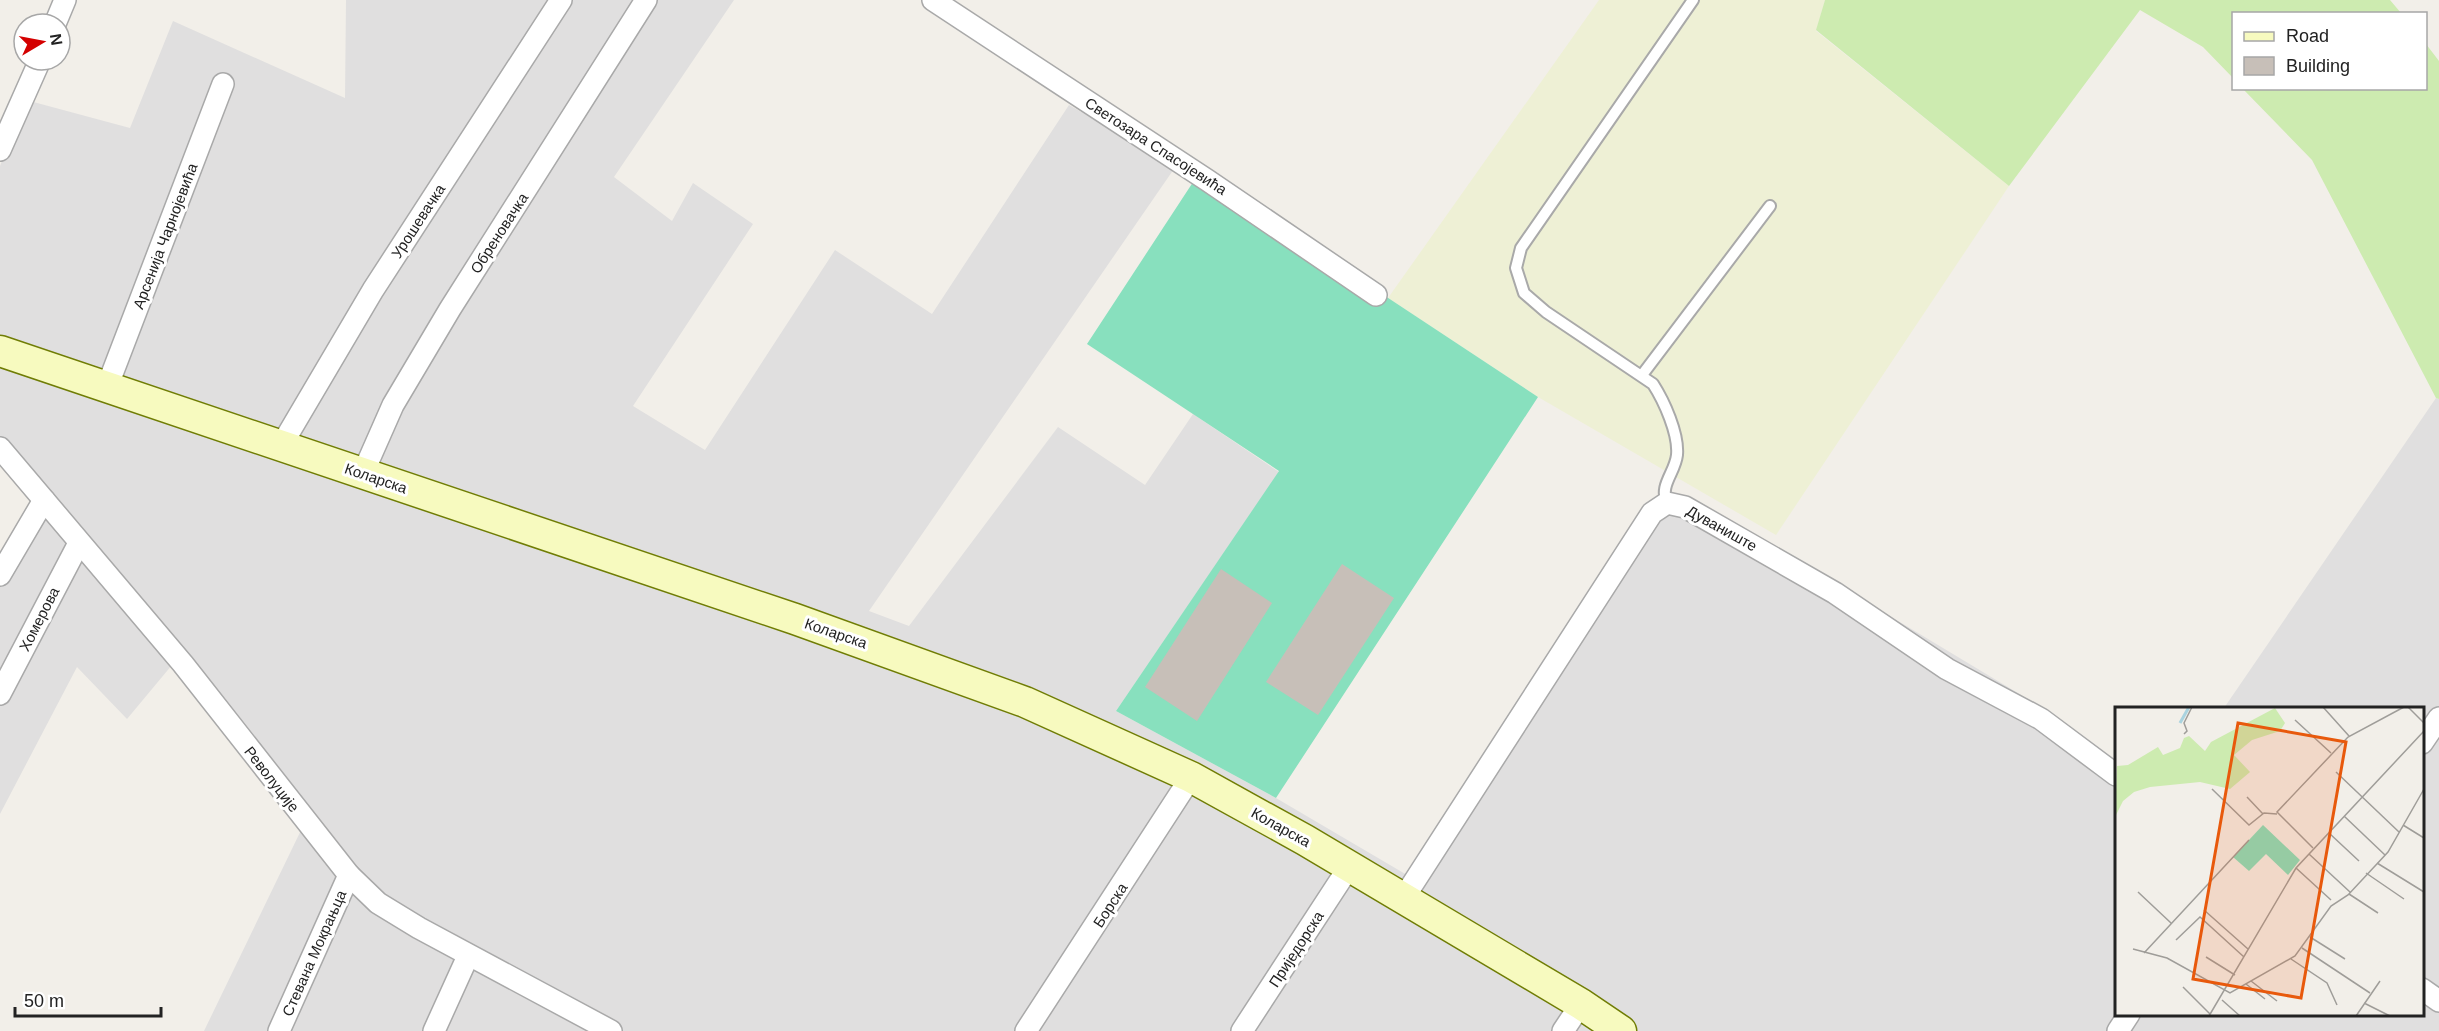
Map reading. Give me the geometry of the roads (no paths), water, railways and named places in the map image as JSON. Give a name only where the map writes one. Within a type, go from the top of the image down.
[{"type":"main road","name":"Коларска","points":[[0,351],[795,619],[985,686],[1078,724],[1191,777],[1404,899],[1581,1004],[1621,1031]]},
{"type":"street","name":"Урошевачка","points":[[281,446],[373,290],[561,0]]},
{"type":"street","name":"Обреновачка","points":[[363,473],[393,405],[439,328],[646,0]]},
{"type":"street","name":"Светозара Спасојевића","points":[[933,0],[1207,180],[1376,295]]},
{"type":"street","points":[[0,150],[34,72]]},
{"type":"street","name":"Арсенија Чарнојевића","points":[[107,387],[223,84]]},
{"type":"street","name":"Револуције","points":[[0,448],[183,664],[349,875],[378,903],[578,1023],[611,1031]]},
{"type":"street","points":[[0,575],[44,500]]},
{"type":"street","name":"Дуваниште","points":[[1404,899],[1652,513],[1667,503],[1685,507],[1835,593],[1947,669],[2041,719],[2115,774]]},
{"type":"street","name":"Хомерова","points":[[0,694],[79,543]]},
{"type":"street","points":[[2424,740],[2439,718]]},
{"type":"street","name":"Борска","points":[[1026,1031],[1191,777]]},
{"type":"street","name":"Приједорска","points":[[1242,1031],[1349,867]]},
{"type":"street","name":"Стевана Мокрањца","points":[[279,1031],[349,875]]},
{"type":"street","points":[[434,1031],[468,956]]},
{"type":"street","points":[[2424,990],[2439,1001]]},
{"type":"street","points":[[1563,1031],[1581,1004]]},
{"type":"street","points":[[2118,1031],[2128,1016]]},
{"type":"lane","points":[[1667,503],[1664,497],[1665,484],[1677,454],[1662,399],[1653,384],[1546,312],[1524,293],[1516,268],[1521,248],[1693,0]]},
{"type":"lane","points":[[1642,375],[1770,206]]}]
